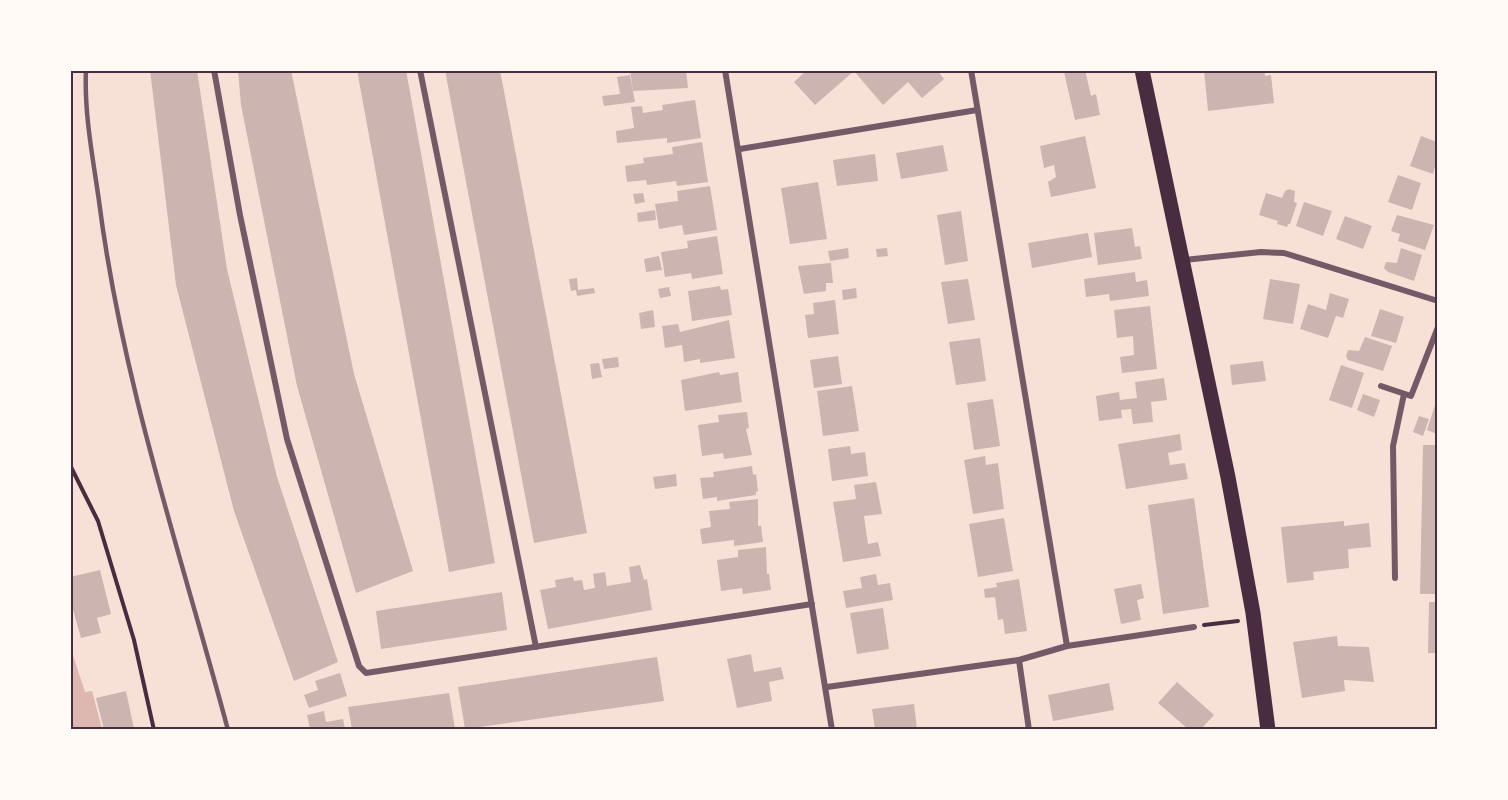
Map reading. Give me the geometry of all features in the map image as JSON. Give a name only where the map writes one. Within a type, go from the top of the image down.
[{"type":"main road","points":[[1142,70],[1180,261],[1213,401],[1251,602],[1268,729]]},
{"type":"street","points":[[214,70],[240,215],[287,439],[359,666],[366,672],[812,604]]},
{"type":"street","points":[[420,70],[536,647]]},
{"type":"street","points":[[725,70],[740,149],[832,729]]},
{"type":"street","points":[[971,70],[1067,646]]},
{"type":"street","points":[[740,149],[977,110]]},
{"type":"street","points":[[1180,261],[1261,252],[1284,253],[1437,301]]},
{"type":"street","points":[[1381,386],[1412,396],[1437,327]]},
{"type":"street","points":[[1395,578],[1393,446],[1404,394]]},
{"type":"street","points":[[827,687],[1019,660],[1067,646],[1194,627]]},
{"type":"street","points":[[1019,660],[1029,729]]},
{"type":"lane","points":[[86,70],[85,104],[103,237],[125,351],[153,467],[228,729]]},
{"type":"path","points":[[70,465],[98,520],[134,640],[154,729]]},
{"type":"path","points":[[1211,624],[1234,621]]},
{"type":"shaded area","points":[[70,646],[85,692],[92,691],[102,729],[71,729]]},
{"type":"building","points":[[150,70],[197,70],[227,269],[277,477],[338,662],[294,681],[234,511],[176,285]]},
{"type":"building","points":[[238,70],[291,70],[354,374],[413,571],[356,593],[297,386],[241,105]]},
{"type":"building","points":[[357,70],[406,70],[495,563],[449,572]]},
{"type":"building","points":[[445,70],[500,70],[587,533],[534,543]]},
{"type":"building","points":[[630,70],[686,70],[688,88],[633,91]]},
{"type":"building","points":[[807,70],[937,70],[944,79],[922,98],[908,82],[883,105],[854,71],[815,105],[794,82]]},
{"type":"building","points":[[1085,70],[1091,96],[1096,94],[1100,115],[1075,120],[1064,72]]},
{"type":"building","points":[[1204,70],[1264,70],[1265,76],[1271,75],[1274,103],[1208,111]]},
{"type":"building","points":[[630,75],[635,102],[604,106],[602,96],[620,94],[617,77]]},
{"type":"building","points":[[695,100],[701,138],[667,143],[667,138],[617,143],[616,131],[634,128],[631,107],[642,106],[643,113],[663,110],[662,105]]},
{"type":"building","points":[[1085,136],[1096,188],[1051,197],[1048,182],[1056,177],[1054,165],[1044,168],[1040,146]]},
{"type":"building","points":[[1421,136],[1437,142],[1437,159],[1433,174],[1410,166]]},
{"type":"building","points":[[702,142],[708,182],[677,186],[676,181],[647,185],[646,180],[627,182],[625,166],[644,163],[643,158],[673,154],[672,147]]},
{"type":"building","points":[[943,145],[948,171],[901,179],[896,153]]},
{"type":"building","points":[[875,154],[878,181],[837,186],[833,160]]},
{"type":"building","points":[[1398,175],[1421,183],[1412,210],[1388,202]]},
{"type":"building","points":[[818,182],[827,239],[790,244],[781,188]]},
{"type":"building","points":[[710,186],[717,230],[684,235],[682,225],[659,229],[655,204],[678,201],[677,191]]},
{"type":"building","points":[[1289,189],[1295,191],[1294,202],[1297,203],[1287,227],[1277,224],[1278,221],[1259,215],[1266,193],[1282,198],[1285,191]]},
{"type":"building","points":[[643,193],[645,202],[635,204],[633,194]]},
{"type":"building","points":[[1304,202],[1332,211],[1323,236],[1296,226]]},
{"type":"building","points":[[655,210],[656,220],[638,222],[637,213]]},
{"type":"building","points":[[961,211],[968,261],[945,265],[937,215]]},
{"type":"building","points":[[1397,215],[1434,225],[1425,250],[1398,241],[1400,234],[1391,231]]},
{"type":"building","points":[[1345,216],[1372,226],[1363,249],[1336,239]]},
{"type":"building","points":[[1132,228],[1135,247],[1140,246],[1142,259],[1098,265],[1094,233]]},
{"type":"building","points":[[1088,233],[1092,257],[1032,268],[1028,243]]},
{"type":"building","points":[[717,236],[723,274],[692,279],[691,273],[665,277],[661,252],[688,248],[687,241]]},
{"type":"building","points":[[848,248],[849,258],[830,261],[828,251]]},
{"type":"building","points":[[887,248],[888,256],[877,257],[876,249]]},
{"type":"building","points":[[1401,248],[1422,255],[1414,281],[1388,272],[1384,268],[1386,262],[1397,263]]},
{"type":"building","points":[[659,256],[662,270],[646,272],[644,259]]},
{"type":"building","points":[[831,263],[833,283],[826,283],[826,291],[804,294],[798,266]]},
{"type":"building","points":[[1135,272],[1136,282],[1147,280],[1149,296],[1110,301],[1109,294],[1086,297],[1084,279]]},
{"type":"building","points":[[577,278],[578,290],[594,288],[595,293],[577,296],[576,290],[571,291],[569,279]]},
{"type":"building","points":[[968,279],[975,320],[948,324],[941,282]]},
{"type":"building","points":[[1270,279],[1300,284],[1293,324],[1263,319]]},
{"type":"building","points":[[720,286],[721,290],[728,289],[732,315],[692,321],[688,291]]},
{"type":"building","points":[[669,287],[671,296],[660,298],[658,289]]},
{"type":"building","points":[[856,288],[857,298],[843,300],[842,290]]},
{"type":"building","points":[[1330,293],[1349,299],[1343,318],[1336,316],[1328,338],[1300,329],[1308,304],[1326,310]]},
{"type":"building","points":[[835,300],[839,334],[808,338],[805,315],[814,314],[813,303]]},
{"type":"building","points":[[1150,306],[1157,369],[1122,373],[1120,357],[1134,355],[1133,336],[1117,338],[1114,310]]},
{"type":"building","points":[[1380,309],[1404,317],[1396,343],[1371,336]]},
{"type":"building","points":[[653,310],[655,327],[641,329],[639,313]]},
{"type":"building","points":[[729,320],[735,358],[700,363],[700,359],[684,362],[682,345],[665,348],[662,326],[678,324],[680,332]]},
{"type":"building","points":[[1365,337],[1392,346],[1383,371],[1348,360],[1346,356],[1348,350],[1359,351]]},
{"type":"building","points":[[980,338],[986,381],[956,385],[949,342]]},
{"type":"building","points":[[838,356],[842,384],[814,388],[810,360]]},
{"type":"building","points":[[618,357],[619,367],[604,369],[602,359]]},
{"type":"building","points":[[1263,361],[1266,381],[1232,385],[1230,365]]},
{"type":"building","points":[[599,363],[602,377],[592,379],[590,364]]},
{"type":"building","points":[[1341,365],[1364,373],[1352,408],[1329,400]]},
{"type":"building","points":[[719,372],[720,375],[738,372],[742,402],[685,411],[681,380]]},
{"type":"building","points":[[1164,378],[1167,400],[1151,402],[1153,422],[1133,424],[1131,409],[1121,410],[1122,418],[1099,421],[1096,396],[1119,392],[1120,400],[1137,398],[1135,382]]},
{"type":"building","points":[[852,386],[859,431],[823,436],[817,391]]},
{"type":"building","points":[[1363,394],[1380,400],[1374,417],[1357,410]]},
{"type":"building","points":[[993,399],[1000,446],[974,450],[967,403]]},
{"type":"building","points":[[1435,405],[1437,406],[1437,434],[1427,430]]},
{"type":"building","points":[[747,412],[749,428],[746,429],[752,455],[724,459],[723,453],[702,456],[698,425],[719,422],[718,415]]},
{"type":"building","points":[[1419,416],[1429,419],[1423,436],[1413,432]]},
{"type":"building","points":[[1180,434],[1182,450],[1168,453],[1170,465],[1185,463],[1188,479],[1126,489],[1118,444]]},
{"type":"building","points":[[1423,445],[1437,445],[1437,594],[1420,594]]},
{"type":"building","points":[[850,446],[851,454],[865,452],[868,476],[832,481],[828,449]]},
{"type":"building","points":[[985,456],[986,465],[998,463],[1004,509],[973,514],[964,460]]},
{"type":"building","points":[[752,466],[753,475],[756,474],[758,491],[756,495],[717,501],[717,497],[703,499],[700,478],[714,477],[713,472]]},
{"type":"building","points":[[676,474],[677,486],[655,489],[653,477]]},
{"type":"building","points":[[876,482],[882,514],[864,516],[868,544],[878,542],[881,556],[843,562],[833,502],[856,499],[854,485]]},
{"type":"building","points":[[1194,498],[1209,607],[1163,614],[1148,505]]},
{"type":"building","points":[[758,499],[758,526],[761,526],[763,542],[734,546],[734,540],[702,544],[700,529],[711,527],[709,511],[730,509],[729,502]]},
{"type":"building","points":[[1004,518],[1013,571],[978,577],[969,524]]},
{"type":"building","points":[[1344,521],[1344,526],[1369,523],[1371,547],[1348,549],[1349,568],[1313,572],[1314,580],[1287,583],[1281,527]]},
{"type":"building","points":[[766,547],[767,574],[769,574],[771,590],[743,594],[742,588],[721,591],[717,560],[738,557],[738,550]]},
{"type":"building","points":[[640,565],[644,580],[647,579],[652,610],[548,629],[540,590],[556,587],[555,580],[573,577],[574,581],[582,580],[584,590],[595,588],[593,574],[605,572],[607,586],[631,582],[629,567]]},
{"type":"building","points":[[100,570],[111,614],[97,618],[101,633],[81,638],[70,599],[70,577]]},
{"type":"building","points":[[876,574],[878,585],[890,583],[893,600],[846,608],[843,591],[862,588],[860,577]]},
{"type":"building","points":[[1019,579],[1027,631],[1005,634],[1003,619],[998,620],[995,597],[985,598],[984,589],[997,587],[996,583]]},
{"type":"building","points":[[1141,584],[1144,598],[1137,600],[1141,620],[1121,624],[1114,589]]},
{"type":"building","points":[[502,592],[507,630],[381,649],[376,611]]},
{"type":"building","points":[[1429,602],[1437,602],[1437,653],[1428,653]]},
{"type":"building","points":[[883,608],[889,649],[857,654],[850,613]]},
{"type":"building","points":[[1337,636],[1338,646],[1369,647],[1374,682],[1344,680],[1345,691],[1302,698],[1293,642]]},
{"type":"building","points":[[751,654],[754,672],[781,667],[784,679],[769,682],[772,701],[737,708],[727,659]]},
{"type":"building","points":[[657,657],[664,701],[465,729],[458,687]]},
{"type":"building","points":[[340,673],[347,696],[309,708],[304,695],[318,690],[315,681]]},
{"type":"building","points":[[1177,682],[1214,715],[1201,729],[1188,729],[1158,703]]},
{"type":"building","points":[[1109,683],[1114,710],[1053,721],[1048,695]]},
{"type":"building","points":[[126,691],[134,729],[104,729],[96,698]]},
{"type":"building","points":[[449,693],[455,729],[352,729],[348,707]]},
{"type":"building","points":[[914,704],[917,729],[875,729],[872,709]]},
{"type":"building","points":[[324,711],[326,722],[343,719],[345,729],[310,729],[307,715]]}]
